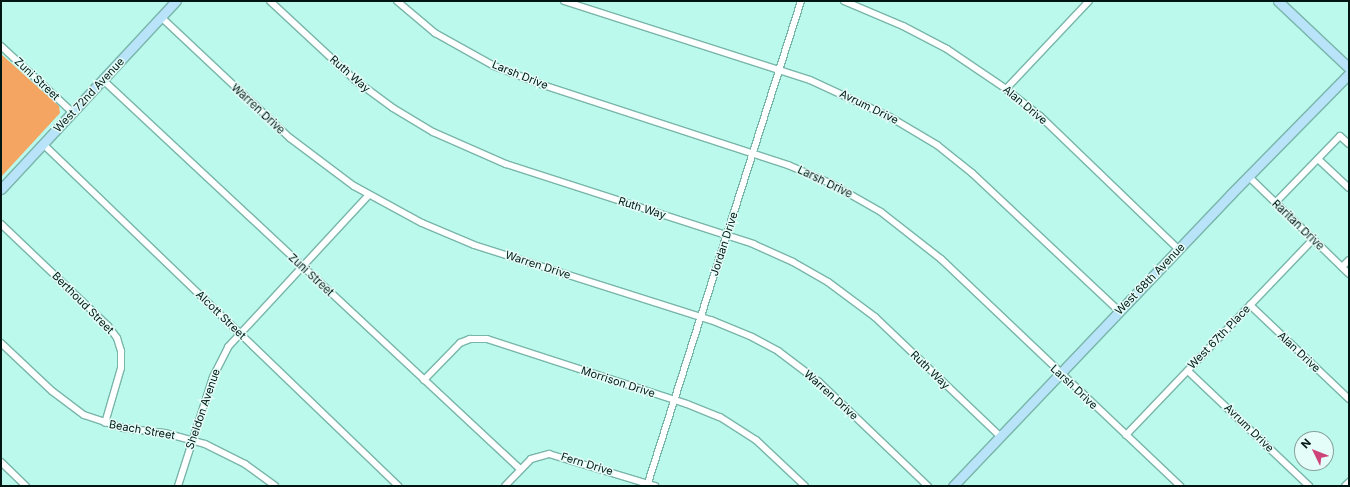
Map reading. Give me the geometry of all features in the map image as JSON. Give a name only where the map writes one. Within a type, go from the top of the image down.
[{"type":"street","name":"Ruth Way","points":[[270,1],[355,80],[393,108],[433,132],[506,164],[727,235],[793,262],[844,293],[875,317],[1000,436]]},
{"type":"street","name":"Larsh Drive","points":[[397,1],[435,33],[494,66],[543,85],[752,153],[827,182],[901,226],[941,259],[1059,374],[1180,486]]},
{"type":"street","name":"Avrum Drive","points":[[564,1],[779,70],[854,99],[937,145],[997,195],[1119,311]]},
{"type":"street","name":"Jordan Drive","points":[[647,485],[801,1]]},
{"type":"street","name":"Alan Drive","points":[[844,1],[897,23],[947,49],[1006,89],[1040,116],[1178,249]]},
{"type":"street","points":[[1006,89],[1089,1]]},
{"type":"street","points":[[1278,1],[1349,68]]},
{"type":"street","name":"West 72nd Avenue","points":[[1,189],[175,2]]},
{"type":"street","name":"Warren Drive","points":[[161,17],[290,138],[332,172],[369,195],[422,223],[474,245],[700,317],[752,337],[801,368],[928,486]]},
{"type":"street","name":"Zuni Street","points":[[1,46],[72,112]]},
{"type":"street","name":"West 68th Avenue","points":[[953,486],[1248,176],[1349,74]]},
{"type":"street","name":"Zuni Street","points":[[102,80],[520,469]]},
{"type":"street","points":[[1275,203],[1340,136],[1349,144]]},
{"type":"street","name":"Alcott Street","points":[[42,144],[398,486]]},
{"type":"street","points":[[1318,159],[1349,188]]},
{"type":"street","name":"Raritan Drive","points":[[1248,176],[1349,274]]},
{"type":"street","name":"Sheldon Avenue","points":[[178,486],[192,439],[217,368],[240,333],[369,195]]},
{"type":"street","name":"Berthoud Street","points":[[1,224],[108,326],[117,338],[121,351],[121,368],[105,423]]},
{"type":"street","name":"West 67th Place","points":[[1126,436],[1313,239]]},
{"type":"street","points":[[1342,267],[1349,260]]},
{"type":"street","name":"Alan Drive","points":[[1250,305],[1349,399]]},
{"type":"street","name":"Morrison Drive","points":[[424,380],[456,346],[465,341],[481,338],[702,409],[741,428],[805,486]]},
{"type":"street","name":"Beach Street","points":[[1,342],[65,402],[84,415],[105,423],[192,439],[245,464],[275,486]]},
{"type":"street","name":"Avrum Drive","points":[[1188,371],[1309,486]]},
{"type":"street","name":"Fern Drive","points":[[505,486],[520,469],[537,456],[549,454],[647,485],[655,486]]},
{"type":"street","points":[[1,462],[26,486]]},
{"type":"street","points":[[1345,486],[1349,482]]},
{"type":"shaded area","points":[[1,54],[59,106],[60,113],[1,177]]}]
